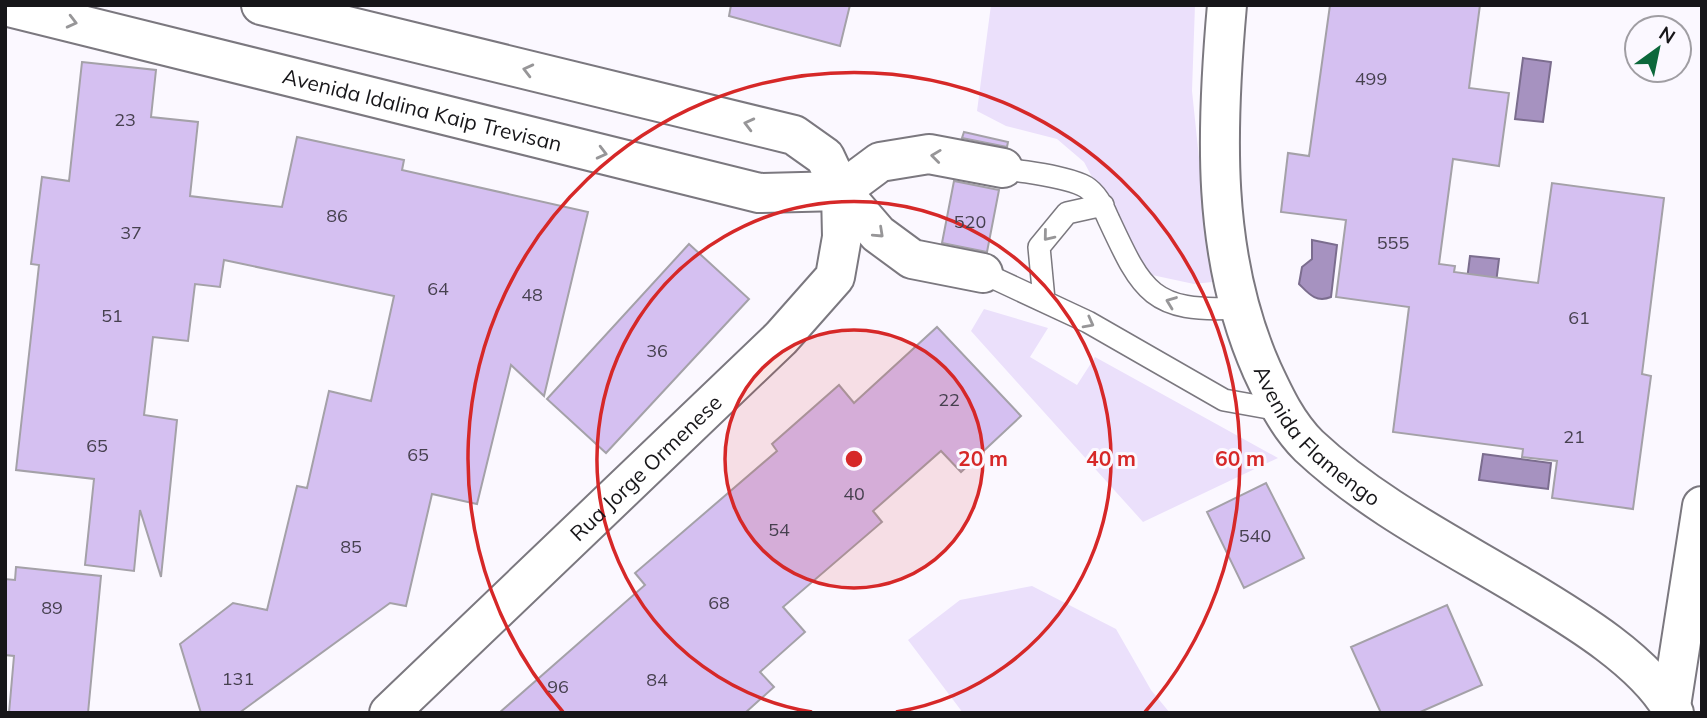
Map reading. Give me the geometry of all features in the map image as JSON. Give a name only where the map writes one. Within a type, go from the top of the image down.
[{"type":"street","points":[[261,5],[794,135],[825,157],[841,191],[878,234],[912,259],[983,273]]},
{"type":"street","name":"Avenida Flamengo","points":[[1227,5],[1220,180],[1223,232],[1237,308],[1280,410],[1308,444],[1368,495],[1571,618],[1625,656],[1672,709]]},
{"type":"street","name":"Avenida Idalina Kaip Trevisan","points":[[5,6],[759,193],[841,191]]},
{"type":"street","points":[[841,191],[880,162],[929,154],[1003,168]]},
{"type":"street","name":"Rua Jorge Ormenese","points":[[389,713],[781,338],[835,277],[842,237],[841,191]]},
{"type":"street","points":[[1672,709],[1702,506]]},
{"type":"lane","points":[[1003,168],[1084,185],[1103,205],[1130,267],[1150,293],[1172,304],[1201,310],[1237,308]]},
{"type":"lane","points":[[1044,300],[1039,247],[1067,213],[1103,205]]},
{"type":"lane","points":[[983,273],[1044,300],[1224,400],[1280,410]]},
{"type":"shaded area","points":[[991,5],[1195,5],[1192,91],[1212,282],[1194,284],[1152,275],[1131,250],[1084,162],[1057,139],[1006,126],[977,111]]},
{"type":"shaded area","points":[[1523,58],[1551,62],[1543,122],[1515,119]]},
{"type":"shaded area","points":[[1312,240],[1337,245],[1331,297],[1326,299],[1313,296],[1299,284],[1302,267],[1312,259]]},
{"type":"shaded area","points":[[1470,256],[1499,259],[1490,331],[1461,327]]},
{"type":"shaded area","points":[[984,309],[1048,328],[1030,357],[1077,385],[1095,357],[1278,458],[1143,522],[971,331]]},
{"type":"shaded area","points":[[1483,454],[1551,463],[1548,489],[1479,480]]},
{"type":"shaded area","points":[[1032,586],[1116,629],[1151,690],[1170,713],[963,713],[908,640],[960,600]]},
{"type":"building","points":[[731,5],[850,5],[840,46],[729,16]]},
{"type":"building","points":[[1330,5],[1480,5],[1469,88],[1509,93],[1499,166],[1453,159],[1439,264],[1455,266],[1454,272],[1538,283],[1552,183],[1664,198],[1642,374],[1651,376],[1633,509],[1552,498],[1557,461],[1522,457],[1523,449],[1393,432],[1409,307],[1336,297],[1346,220],[1281,212],[1288,153],[1309,156]]},
{"type":"building","points":[[82,62],[156,70],[151,117],[198,122],[190,196],[282,207],[297,137],[404,160],[402,170],[588,212],[544,396],[511,365],[477,504],[432,494],[406,606],[390,603],[239,713],[201,713],[180,644],[233,603],[267,610],[297,486],[307,488],[329,391],[371,401],[394,296],[224,260],[220,287],[195,284],[188,341],[153,337],[144,415],[177,420],[161,577],[140,510],[134,571],[85,565],[94,479],[16,470],[39,265],[31,264],[42,177],[69,181]]},
{"type":"building","points":[[964,132],[1008,142],[1007,147],[962,138]]},
{"type":"building","points":[[954,181],[999,190],[987,252],[942,243]]},
{"type":"building","points":[[689,244],[749,299],[606,453],[547,399]]},
{"type":"building","points":[[937,327],[1021,416],[961,472],[941,451],[873,511],[882,522],[783,607],[805,632],[760,672],[774,687],[745,713],[499,713],[645,585],[635,573],[777,451],[772,444],[839,385],[854,403]]},
{"type":"building","points":[[1266,483],[1304,558],[1244,588],[1207,512]]},
{"type":"building","points":[[16,567],[101,576],[88,713],[9,713],[14,656],[5,655],[5,579],[15,580]]},
{"type":"building","points":[[1447,605],[1482,685],[1418,713],[1381,713],[1351,647]]}]
